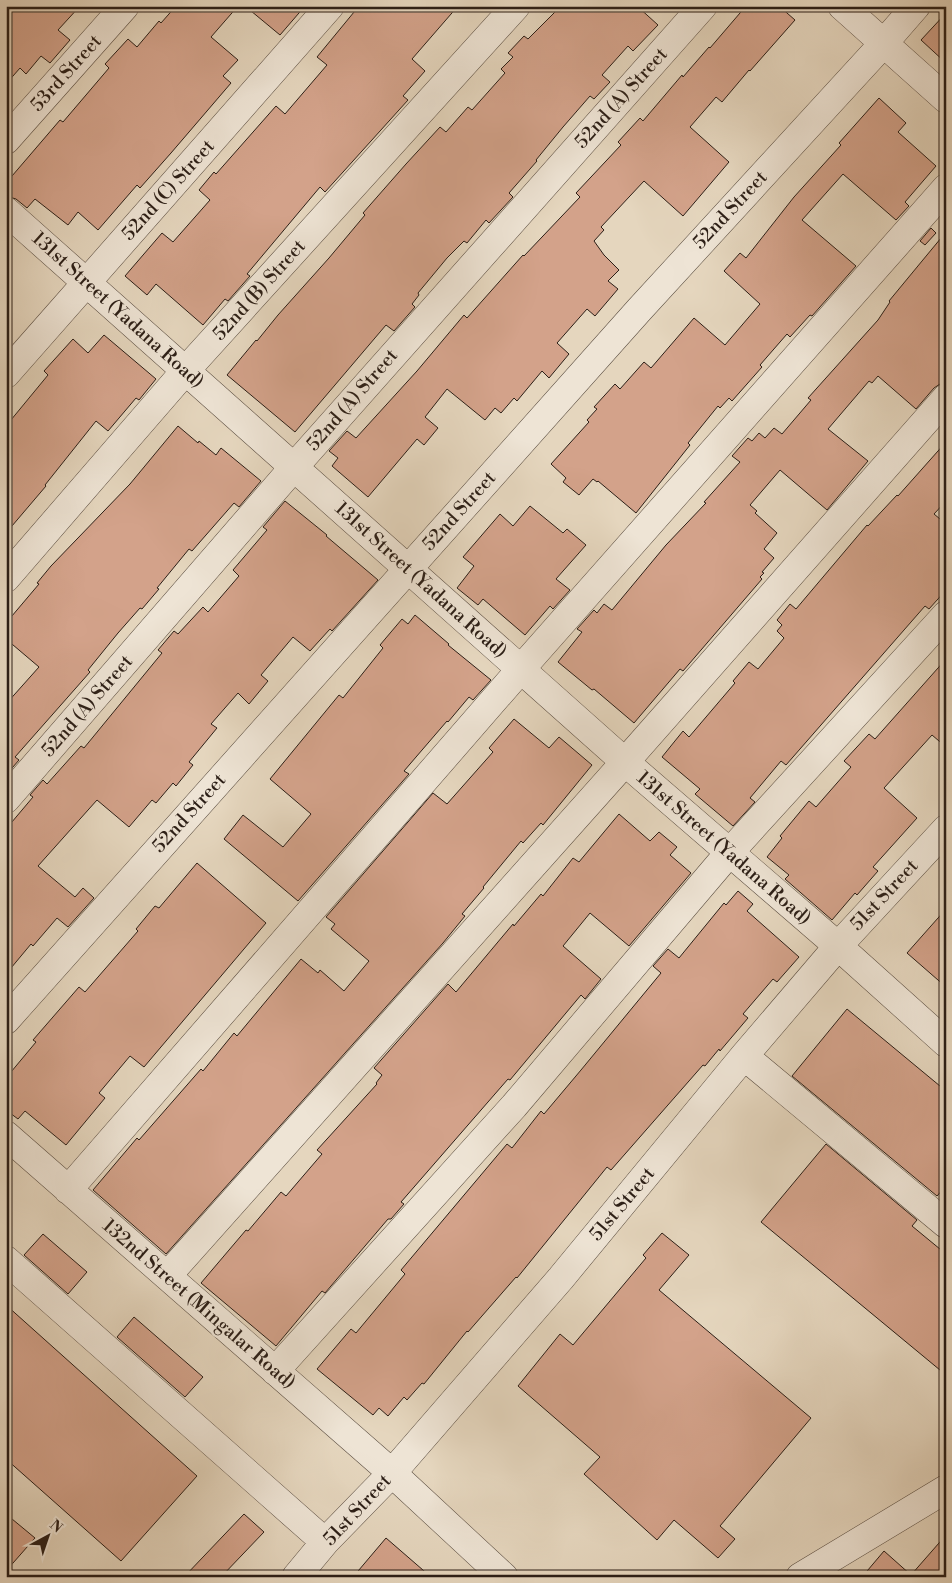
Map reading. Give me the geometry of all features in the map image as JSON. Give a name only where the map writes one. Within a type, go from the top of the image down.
[{"type":"street","name":"53rd Street","points":[[6,140],[126,6]]},
{"type":"street","name":"52nd (C) Street","points":[[6,374],[330,6]]},
{"type":"street","name":"52nd (B) Street","points":[[6,578],[186,370],[516,6]]},
{"type":"street","name":"52nd (A) Street","points":[[6,799],[294,467],[520,210],[703,6]]},
{"type":"street","points":[[842,6],[946,99]]},
{"type":"street","name":"52nd Street","points":[[6,1020],[407,568],[639,310],[884,44],[916,6]]},
{"type":"street","points":[[68,1190],[520,670],[946,188]]},
{"type":"street","name":"131st Street (Yadana Road)","points":[[6,211],[520,670],[946,1042]]},
{"type":"street","points":[[167,1276],[946,398]]},
{"type":"street","points":[[275,1371],[514,1106],[729,853],[946,615]]},
{"type":"street","name":"51st Street","points":[[296,1577],[325,1542],[392,1473],[562,1278],[744,1056],[838,946],[946,829]]},
{"type":"street","points":[[744,1056],[946,1224]]},
{"type":"street","name":"132nd Street (Mingalar Road)","points":[[6,1135],[392,1473],[504,1577]]},
{"type":"street","points":[[6,1260],[325,1542]]},
{"type":"street","points":[[800,1577],[946,1489]]},
{"type":"building","points":[[6,6],[80,6],[58,30],[70,40],[50,63],[41,56],[26,74],[20,68],[6,84]]},
{"type":"building","points":[[176,6],[238,6],[211,37],[238,60],[223,76],[231,83],[140,188],[137,185],[98,230],[78,212],[68,225],[35,199],[27,208],[16,199],[6,196],[6,183],[60,120],[63,122],[109,68],[105,64],[128,39],[137,47],[159,21],[161,23]]},
{"type":"building","points":[[245,6],[305,6],[280,35]]},
{"type":"building","points":[[359,6],[458,6],[412,59],[425,71],[403,96],[408,100],[325,192],[320,187],[247,274],[250,276],[228,301],[225,299],[203,325],[156,284],[147,295],[125,276],[162,233],[173,242],[210,200],[199,190],[214,172],[216,174],[276,106],[285,114],[327,65],[317,57]]},
{"type":"building","points":[[561,6],[637,6],[658,25],[633,51],[628,46],[602,75],[610,82],[594,99],[590,96],[563,127],[509,193],[513,197],[489,223],[486,220],[467,243],[464,241],[447,258],[418,293],[419,295],[412,304],[415,307],[394,331],[386,325],[295,432],[227,375],[329,258],[365,215],[363,213],[406,164],[440,127],[446,132],[468,107],[472,110],[505,73],[501,69],[513,57],[508,53],[524,36],[528,39]]},
{"type":"building","points":[[746,6],[779,6],[795,20],[722,102],[716,97],[690,127],[729,162],[683,216],[644,181],[601,227],[604,230],[594,241],[604,255],[619,270],[608,281],[618,289],[595,316],[587,309],[557,343],[569,354],[549,378],[542,371],[517,401],[514,398],[501,413],[495,408],[485,420],[447,389],[425,417],[438,428],[424,445],[417,439],[368,497],[332,466],[338,458],[329,451],[347,431],[356,438],[417,371],[464,315],[467,318],[523,255],[580,197],[576,193],[621,145],[618,142],[640,118],[643,121],[682,75],[683,77]]},
{"type":"building","points":[[946,13],[946,63],[921,40]]},
{"type":"building","points":[[879,98],[906,123],[898,132],[936,166],[905,202],[909,206],[896,220],[843,174],[802,220],[856,266],[812,316],[810,315],[790,337],[787,334],[760,365],[762,367],[732,401],[729,398],[720,408],[718,406],[636,513],[598,481],[593,479],[579,495],[563,482],[566,478],[551,464],[589,422],[587,420],[597,409],[594,407],[615,384],[620,389],[644,362],[651,368],[694,318],[725,345],[760,304],[724,271],[740,253],[746,258],[794,197],[841,145],[839,143]]},
{"type":"building","points":[[931,228],[936,233],[925,245],[920,241]]},
{"type":"building","points":[[946,232],[946,380],[934,388],[916,409],[878,376],[872,383],[869,381],[828,429],[868,461],[827,510],[780,470],[750,505],[757,511],[755,513],[777,533],[764,549],[774,558],[762,572],[764,573],[760,577],[762,579],[683,671],[680,669],[634,723],[558,662],[582,632],[577,629],[594,610],[597,613],[604,604],[612,610],[666,545],[706,503],[704,502],[740,462],[732,456],[748,438],[752,441],[759,433],[765,438],[774,428],[782,434],[811,400],[808,398],[878,320],[889,301]]},
{"type":"building","points":[[104,335],[156,379],[139,400],[136,398],[108,431],[96,421],[46,486],[6,533],[6,426],[48,375],[44,371],[73,339],[88,353]]},
{"type":"building","points":[[178,426],[216,455],[221,448],[261,481],[239,507],[234,503],[192,551],[189,549],[157,588],[159,589],[118,633],[88,670],[90,672],[15,757],[19,760],[6,775],[6,704],[39,667],[6,639],[6,623],[39,584],[37,583],[51,566],[130,484]]},
{"type":"building","points":[[946,442],[946,501],[934,514],[946,524],[946,590],[929,609],[925,606],[786,765],[781,761],[750,798],[755,802],[733,826],[695,794],[700,789],[662,757],[683,731],[689,737],[735,683],[733,681],[749,662],[758,669],[784,638],[777,631],[782,625],[777,620],[790,604],[796,609],[867,525],[898,496]]},
{"type":"building","points":[[285,501],[378,580],[332,631],[330,629],[310,651],[293,637],[261,675],[268,681],[249,704],[238,693],[211,724],[217,728],[189,762],[193,765],[176,786],[173,783],[156,803],[152,800],[129,827],[97,800],[38,866],[75,897],[83,888],[94,898],[68,927],[57,918],[33,946],[31,944],[6,974],[6,829],[33,797],[30,795],[43,780],[47,784],[81,746],[84,748],[162,653],[158,650],[174,631],[178,634],[203,607],[208,612],[239,576],[233,570],[267,530],[263,527]]},
{"type":"building","points":[[530,506],[563,533],[567,529],[586,545],[556,579],[570,590],[553,609],[550,606],[525,635],[483,599],[478,605],[457,588],[474,566],[463,557],[500,514],[513,526]]},
{"type":"building","points":[[415,615],[491,680],[473,700],[469,697],[447,721],[404,771],[409,774],[298,901],[224,839],[243,815],[283,847],[311,814],[270,779],[339,695],[343,698],[383,648],[380,645],[402,619],[408,624]]},
{"type":"building","points":[[946,659],[946,747],[932,735],[884,788],[917,818],[873,867],[878,871],[857,895],[855,893],[832,920],[785,879],[789,875],[767,857],[782,838],[780,836],[809,801],[816,807],[851,767],[844,761],[869,734],[875,739]]},
{"type":"building","points":[[514,719],[549,748],[559,737],[592,765],[543,825],[541,823],[523,843],[521,841],[462,914],[465,916],[443,943],[166,1254],[93,1190],[137,1138],[139,1140],[201,1069],[203,1071],[234,1033],[237,1036],[301,959],[318,973],[320,970],[344,991],[369,961],[331,929],[335,924],[326,917],[433,793],[447,804],[493,752],[489,748]]},
{"type":"building","points":[[619,814],[650,841],[659,832],[677,847],[670,855],[691,873],[629,946],[590,913],[563,946],[601,979],[585,999],[581,995],[510,1080],[508,1079],[401,1202],[404,1204],[391,1219],[388,1219],[325,1293],[322,1291],[276,1346],[201,1283],[281,1192],[286,1196],[322,1154],[317,1150],[377,1084],[382,1075],[374,1068],[448,984],[456,992],[513,924],[514,926],[541,894],[543,896],[573,858],[579,862]]},
{"type":"building","points":[[197,863],[266,923],[144,1067],[130,1056],[99,1093],[105,1098],[66,1145],[25,1111],[18,1119],[6,1110],[6,1078],[36,1042],[33,1040],[79,987],[85,992],[138,931],[136,929],[155,906],[159,908]]},
{"type":"building","points":[[738,891],[753,904],[747,911],[799,957],[777,982],[773,979],[743,1014],[748,1018],[720,1051],[719,1049],[705,1066],[703,1065],[611,1170],[607,1167],[517,1278],[467,1331],[424,1384],[422,1383],[407,1400],[404,1397],[388,1416],[379,1408],[373,1415],[317,1369],[351,1329],[356,1333],[405,1274],[401,1270],[507,1144],[512,1148],[541,1111],[544,1114],[581,1070],[661,973],[653,966],[668,949],[679,958],[724,903],[726,905]]},
{"type":"building","points":[[946,909],[946,987],[907,953]]},
{"type":"building","points":[[847,1009],[946,1091],[946,1186],[937,1196],[792,1076]]},
{"type":"building","points":[[826,1144],[917,1220],[912,1226],[946,1254],[946,1375],[761,1222]]},
{"type":"building","points":[[662,1233],[689,1255],[659,1290],[811,1418],[720,1526],[735,1539],[718,1558],[674,1520],[657,1540],[584,1474],[600,1457],[518,1386],[560,1334],[573,1345],[646,1258],[643,1255]]},
{"type":"building","points":[[43,1234],[87,1272],[68,1294],[24,1255]]},
{"type":"building","points":[[6,1305],[197,1476],[121,1561],[6,1459]]},
{"type":"building","points":[[134,1317],[203,1377],[185,1397],[117,1337]]},
{"type":"building","points":[[6,1514],[35,1538],[6,1571]]},
{"type":"building","points":[[244,1514],[264,1532],[221,1577],[184,1577]]},
{"type":"building","points":[[946,1535],[946,1577],[862,1577],[884,1551],[911,1575]]},
{"type":"building","points":[[386,1538],[431,1577],[353,1577]]}]
